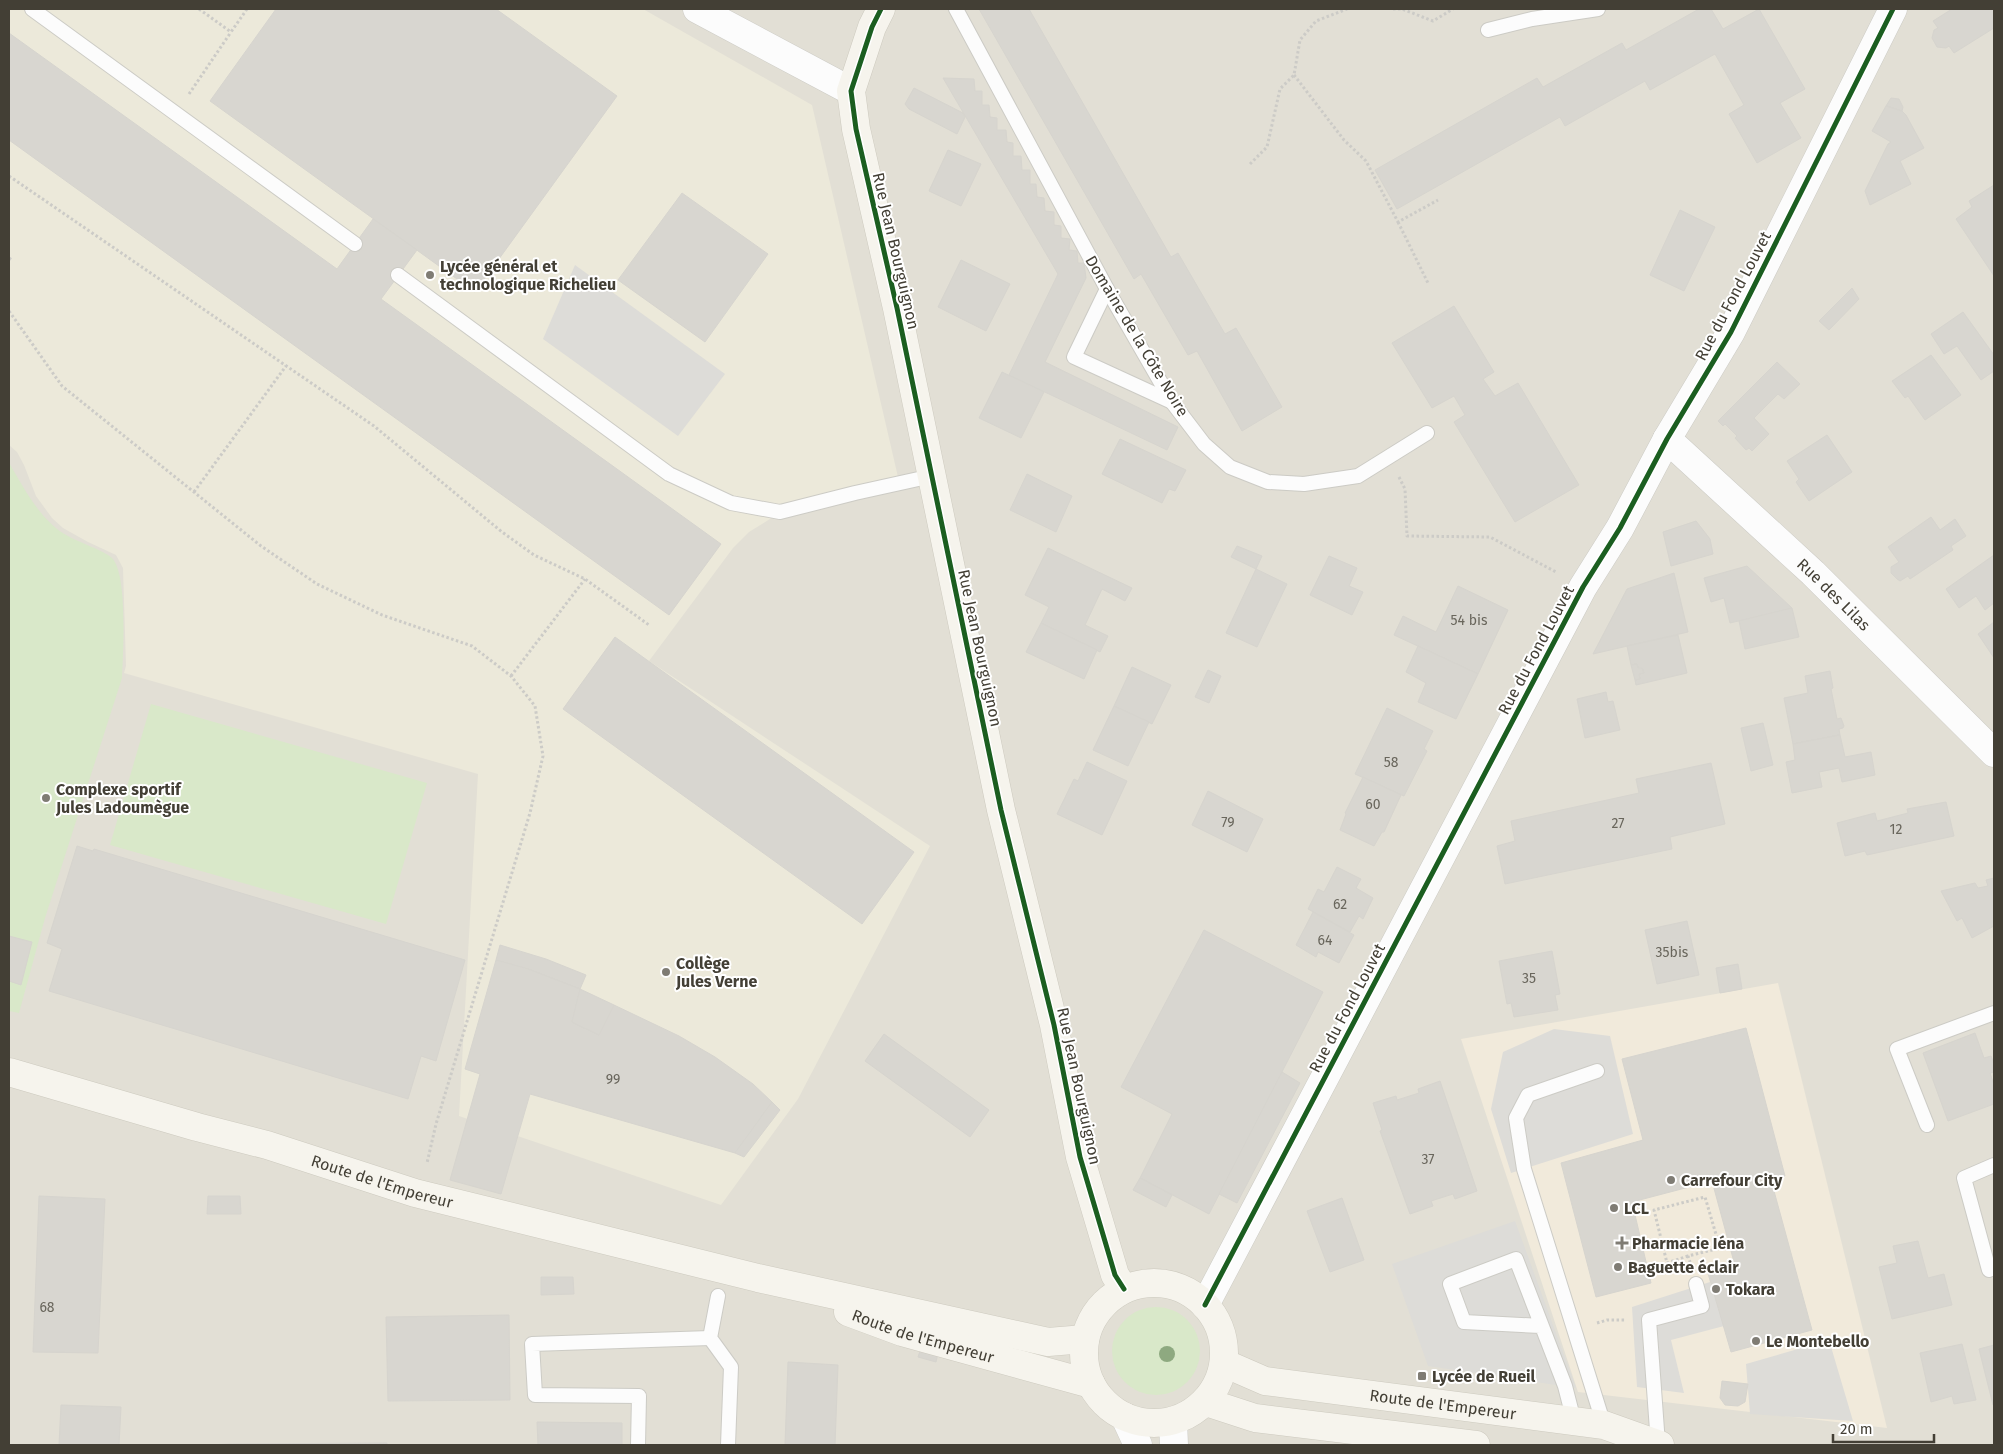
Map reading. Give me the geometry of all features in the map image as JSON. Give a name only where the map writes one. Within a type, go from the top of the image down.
[{"type":"main road","name":"Rue Jean Bourguignon","points":[[881,9],[872,27],[850,91],[856,129],[897,308],[1001,810],[1054,1025],[1080,1157],[1115,1275],[1124,1289]]},
{"type":"main road","name":"Route de l'Empereur","points":[[9,1072],[267,1145],[415,1193],[758,1278],[1048,1342],[1085,1339]]},
{"type":"main road","name":"Route de l'Empereur","points":[[758,1278],[902,1332],[1091,1384]]},
{"type":"main road","points":[[1145,1283],[1167,1284],[1188,1291],[1205,1305],[1218,1322],[1226,1364],[1220,1383],[1206,1402],[1174,1433],[1125,1418],[1105,1404],[1091,1384],[1084,1361],[1085,1339],[1093,1319],[1106,1302],[1124,1289],[1145,1283]]},
{"type":"main road","name":"Route de l'Empereur","points":[[1226,1364],[1265,1380],[1604,1425],[1659,1444]]},
{"type":"main road","points":[[1206,1402],[1254,1418],[1411,1441],[1476,1445]]},
{"type":"street","points":[[697,9],[850,91]]},
{"type":"street","name":"Rue du Fond Louvet","points":[[1205,1305],[1583,587],[1620,528],[1667,439],[1731,332],[1893,9]]},
{"type":"street","name":"Rue des Lilas","points":[[1667,439],[1813,573],[1994,753]]},
{"type":"street","points":[[1125,1418],[1138,1445]]},
{"type":"lane","points":[[32,9],[355,244]]},
{"type":"lane","name":"Domaine de la Côte Noire","points":[[956,9],[1106,289],[1172,402],[1204,444],[1230,467],[1268,482],[1304,484],[1358,476],[1427,433]]},
{"type":"lane","points":[[1488,30],[1532,18],[1598,9]]},
{"type":"lane","points":[[398,275],[669,474],[731,502],[780,512],[932,476]]},
{"type":"lane","points":[[1106,289],[1074,357],[1172,402]]},
{"type":"lane","points":[[1927,1125],[1897,1049],[1994,1013]]},
{"type":"lane","points":[[1597,1071],[1528,1095],[1516,1118],[1524,1169],[1604,1425]]},
{"type":"lane","points":[[1989,1270],[1964,1178],[1994,1165]]},
{"type":"lane","points":[[1541,1326],[1464,1322],[1450,1284],[1516,1259],[1565,1386],[1574,1421]]},
{"type":"lane","points":[[1659,1444],[1649,1320],[1702,1306],[1696,1284]]},
{"type":"lane","points":[[718,1296],[710,1338],[731,1367],[728,1445]]},
{"type":"lane","points":[[638,1445],[639,1396],[535,1395],[532,1344],[710,1338]]},
{"type":"path","points":[[199,9],[231,32]]},
{"type":"path","points":[[176,113],[247,9]]},
{"type":"path","points":[[1250,164],[1267,147],[1280,89],[1294,75],[1300,40],[1316,21],[1346,9]]},
{"type":"path","points":[[1393,9],[1402,9],[1433,21],[1453,9]]},
{"type":"path","points":[[1294,75],[1344,140],[1366,161],[1428,283]]},
{"type":"path","points":[[9,176],[374,426],[502,532],[534,555],[586,579],[649,625]]},
{"type":"path","points":[[1398,222],[1438,200]]},
{"type":"path","points":[[9,258],[13,261]]},
{"type":"path","points":[[9,310],[62,386],[261,546],[317,584],[382,615],[472,646],[511,676],[535,706],[543,756],[530,813],[436,1124],[426,1169]]},
{"type":"path","points":[[194,492],[286,366]]},
{"type":"path","points":[[1389,457],[1405,489],[1407,536],[1490,537],[1583,587]]},
{"type":"path","points":[[511,676],[586,579]]},
{"type":"path","points":[[1704,1197],[1720,1248],[1688,1256],[1667,1263],[1654,1210],[1704,1197]]},
{"type":"path","points":[[1688,1256],[1696,1284]]},
{"type":"path","points":[[1594,1324],[1607,1320]]},
{"type":"shaded area","points":[[9,9],[1994,9],[1994,1445],[9,1445]]},
{"type":"shaded area","name":"Lycée général et technologique Richelieu","points":[[9,9],[643,9],[812,105],[901,490],[773,517],[749,532],[733,548],[649,661],[930,846],[798,1099],[721,1205],[459,1116],[478,774],[124,673],[126,666],[123,568],[116,555],[63,528],[52,518],[36,496],[17,452],[9,445]]},
{"type":"shaded area","points":[[575,265],[725,374],[678,436],[543,339]]},
{"type":"shaded area","points":[[1778,983],[1887,1428],[1578,1392],[1461,1039]]},
{"type":"shaded area","points":[[1554,1029],[1610,1036],[1633,1134],[1511,1173],[1491,1109],[1503,1052]]},
{"type":"shaded area","points":[[1515,1221],[1576,1388],[1428,1366],[1392,1264]]},
{"type":"shaded area","points":[[1710,1282],[1724,1326],[1671,1340],[1684,1393],[1637,1387],[1632,1307]]},
{"type":"shaded area","points":[[1829,1340],[1853,1421],[1750,1414],[1746,1364]]},
{"type":"green space","name":"Complexe sportif Jules Ladoumègue","points":[[9,463],[34,504],[49,522],[68,536],[104,552],[112,558],[117,567],[120,580],[123,615],[122,678],[45,918],[19,1013],[9,1011]]},
{"type":"green space","points":[[151,704],[427,783],[386,924],[110,845]]},
{"type":"green space","points":[[1156,1307],[1173,1310],[1181,1314],[1193,1326],[1197,1334],[1200,1351],[1197,1368],[1193,1376],[1181,1388],[1173,1392],[1156,1395],[1139,1392],[1131,1388],[1119,1376],[1115,1368],[1112,1351],[1115,1334],[1119,1326],[1131,1314],[1139,1310]]},
{"type":"building","points":[[276,9],[496,9],[617,96],[475,292],[210,101]]},
{"type":"building","points":[[979,9],[1029,9],[1171,257],[1178,253],[1225,334],[1236,328],[1282,407],[1242,431],[1197,351],[1188,355],[1141,274],[1134,279]]},
{"type":"building","points":[[1699,9],[1711,9],[1723,29],[1759,9],[1805,89],[1780,103],[1801,138],[1757,163],[1729,114],[1744,105],[1715,54],[1650,90],[1645,81],[1565,126],[1560,117],[1397,209],[1375,170],[1537,78],[1543,87],[1622,43],[1626,50]]},
{"type":"building","points":[[1952,9],[1994,9],[1994,28],[1954,53],[1949,46],[1946,48],[1937,47],[1932,38],[1934,30],[1938,28],[1933,21]]},
{"type":"building","points":[[9,33],[337,269],[373,219],[417,250],[381,299],[721,544],[669,615],[9,140]]},
{"type":"building","points":[[943,78],[974,79],[975,91],[982,91],[982,105],[989,105],[990,117],[997,118],[997,130],[1006,130],[1007,142],[1013,143],[1013,156],[1021,156],[1022,170],[1030,170],[1030,184],[1036,184],[1037,197],[1044,198],[1045,211],[1054,212],[1054,225],[1061,226],[1061,238],[1070,239],[1069,250],[1077,251],[1078,263],[1084,263],[1086,278],[1045,362],[1178,427],[1167,450],[1009,375],[1058,274]]},
{"type":"building","points":[[914,88],[963,113],[965,117],[957,134],[909,109],[905,104]]},
{"type":"building","points":[[1891,98],[1899,99],[1903,107],[1902,111],[1886,106]]},
{"type":"building","points":[[1886,106],[1902,111],[1906,115],[1924,148],[1900,161],[1911,184],[1870,205],[1865,191],[1888,144],[1891,142],[1872,131]]},
{"type":"building","points":[[948,150],[981,164],[961,206],[929,191]]},
{"type":"building","points":[[1994,185],[1994,276],[1956,219],[1972,207],[1969,201]]},
{"type":"building","points":[[682,193],[768,254],[705,342],[618,280]]},
{"type":"building","points":[[1680,210],[1715,227],[1684,291],[1650,275]]},
{"type":"building","points":[[961,260],[1010,284],[986,331],[938,307]]},
{"type":"building","points":[[1852,288],[1859,299],[1829,330],[1819,321]]},
{"type":"building","points":[[1454,306],[1494,372],[1483,379],[1495,396],[1518,383],[1579,485],[1515,522],[1454,422],[1465,415],[1454,396],[1432,408],[1392,343]]},
{"type":"building","points":[[1963,312],[1994,355],[1994,371],[1981,380],[1957,346],[1944,354],[1931,334]]},
{"type":"building","points":[[1931,355],[1961,395],[1925,420],[1908,396],[1905,398],[1892,381]]},
{"type":"building","points":[[1777,362],[1800,384],[1784,399],[1778,394],[1754,418],[1769,434],[1752,451],[1749,448],[1746,450],[1735,438],[1737,436],[1725,424],[1723,426],[1718,421]]},
{"type":"building","points":[[1002,372],[1044,392],[1021,438],[979,418]]},
{"type":"building","points":[[1827,435],[1852,472],[1809,501],[1796,482],[1799,479],[1787,461]]},
{"type":"building","points":[[1120,439],[1186,470],[1175,491],[1169,489],[1162,503],[1102,474]]},
{"type":"building","points":[[1027,474],[1072,496],[1056,532],[1010,510]]},
{"type":"building","points":[[1931,517],[1940,530],[1955,519],[1966,536],[1951,546],[1953,550],[1910,579],[1908,576],[1900,581],[1891,573],[1891,567],[1899,562],[1888,547]]},
{"type":"building","points":[[1696,521],[1710,539],[1713,554],[1671,566],[1663,532]]},
{"type":"building","points":[[1237,546],[1262,556],[1256,569],[1231,557]]},
{"type":"building","points":[[1048,548],[1132,588],[1125,601],[1102,589],[1085,625],[1108,636],[1100,652],[1041,623],[1049,607],[1025,595]]},
{"type":"building","points":[[1994,555],[1994,603],[1985,610],[1976,596],[1959,608],[1946,589]]},
{"type":"building","points":[[1329,556],[1357,568],[1349,586],[1363,592],[1352,615],[1310,595]]},
{"type":"building","points":[[1747,566],[1792,608],[1730,623],[1724,598],[1711,602],[1704,578]]},
{"type":"building","points":[[1256,569],[1287,584],[1257,647],[1226,633]]},
{"type":"building","points":[[1674,573],[1688,632],[1593,654],[1627,589]]},
{"type":"building","points":[[1458,586],[1508,610],[1478,674],[1394,635],[1403,616],[1436,632]]},
{"type":"building","points":[[1792,608],[1799,637],[1745,649],[1739,621]]},
{"type":"building","points":[[1994,622],[1994,658],[1978,634]]},
{"type":"building","points":[[1041,623],[1097,650],[1084,679],[1026,652]]},
{"type":"building","points":[[1678,635],[1687,673],[1636,685],[1635,680],[1640,679],[1639,674],[1644,673],[1642,668],[1638,668],[1637,664],[1631,665],[1627,646]]},
{"type":"building","points":[[615,637],[914,852],[862,924],[563,709]]},
{"type":"building","points":[[1418,646],[1478,674],[1456,719],[1418,702],[1426,683],[1406,672]]},
{"type":"building","points":[[1637,664],[1638,668],[1642,668],[1644,673],[1639,674],[1640,679],[1635,680],[1631,665]]},
{"type":"building","points":[[1132,667],[1171,685],[1152,724],[1114,706]]},
{"type":"building","points":[[1208,670],[1221,676],[1209,703],[1195,697]]},
{"type":"building","points":[[1830,671],[1833,688],[1831,689],[1837,719],[1841,718],[1844,726],[1839,729],[1840,735],[1793,744],[1784,698],[1808,693],[1805,676]]},
{"type":"building","points":[[1606,692],[1608,702],[1613,701],[1620,730],[1585,738],[1577,699]]},
{"type":"building","points":[[1114,706],[1149,722],[1128,766],[1093,750]]},
{"type":"building","points":[[1387,708],[1433,731],[1424,749],[1427,751],[1404,796],[1355,774]]},
{"type":"building","points":[[1763,723],[1773,765],[1751,771],[1741,728]]},
{"type":"building","points":[[1840,735],[1845,757],[1871,752],[1875,775],[1842,782],[1839,768],[1819,772],[1822,787],[1792,793],[1786,762],[1795,760],[1793,744]]},
{"type":"building","points":[[1087,762],[1127,781],[1102,835],[1057,814],[1074,779],[1078,781]]},
{"type":"building","points":[[1711,763],[1725,824],[1670,837],[1672,849],[1505,884],[1497,846],[1515,841],[1511,821],[1639,793],[1636,779]]},
{"type":"building","points":[[1363,777],[1401,795],[1384,832],[1382,832],[1374,846],[1340,830],[1345,813]]},
{"type":"building","points":[[1208,791],[1263,819],[1247,852],[1192,825]]},
{"type":"building","points":[[1946,802],[1954,836],[1867,855],[1865,851],[1845,856],[1837,823],[1875,813],[1877,821],[1908,813],[1907,809]]},
{"type":"building","points":[[77,846],[93,851],[94,849],[465,960],[436,1061],[421,1056],[408,1099],[49,991],[62,949],[47,943]]},
{"type":"building","points":[[1337,867],[1361,879],[1356,888],[1373,898],[1363,919],[1359,916],[1350,932],[1308,909],[1318,889],[1324,892]]},
{"type":"building","points":[[1994,878],[1994,926],[1972,938],[1962,918],[1957,921],[1941,891],[1975,883],[1978,888],[1988,886],[1986,880]]},
{"type":"building","points":[[1313,912],[1354,935],[1339,963],[1318,952],[1316,957],[1296,945]]},
{"type":"building","points":[[1687,921],[1699,975],[1657,984],[1645,930]]},
{"type":"building","points":[[1204,930],[1323,992],[1209,1214],[1140,1178],[1172,1114],[1121,1087]]},
{"type":"building","points":[[9,936],[32,942],[21,985],[9,981]]},
{"type":"building","points":[[500,945],[546,959],[586,975],[580,989],[528,969],[496,960]]},
{"type":"building","points":[[1552,951],[1560,994],[1555,995],[1558,1010],[1514,1017],[1511,1003],[1507,1004],[1499,961]]},
{"type":"building","points":[[496,960],[528,969],[580,989],[572,1022],[599,1035],[614,1005],[679,1036],[715,1057],[753,1084],[772,1102],[735,1153],[530,1094],[501,1194],[450,1180],[480,1074],[465,1069]]},
{"type":"building","points":[[1738,964],[1742,989],[1720,993],[1716,968]]},
{"type":"building","points":[[580,989],[614,1005],[599,1035],[572,1022]]},
{"type":"building","points":[[1746,1028],[1785,1176],[1771,1180],[1812,1330],[1731,1352],[1707,1270],[1734,1262],[1712,1181],[1632,1202],[1651,1283],[1596,1297],[1561,1163],[1643,1140],[1622,1059]]},
{"type":"building","points":[[1975,1033],[1984,1058],[1991,1056],[1994,1064],[1994,1072],[1990,1073],[1994,1085],[1994,1104],[1948,1121],[1923,1053]]},
{"type":"building","points":[[884,1034],[989,1110],[970,1137],[865,1061]]},
{"type":"building","points":[[1282,1072],[1300,1083],[1237,1203],[1219,1194]]},
{"type":"building","points":[[1440,1081],[1477,1191],[1455,1199],[1453,1194],[1431,1201],[1433,1206],[1410,1214],[1380,1131],[1382,1130],[1373,1103],[1396,1096],[1397,1100],[1419,1093],[1418,1089]]},
{"type":"building","points":[[772,1102],[780,1110],[744,1157],[735,1153]]},
{"type":"building","points":[[1140,1178],[1172,1195],[1166,1207],[1133,1190]]},
{"type":"building","points":[[39,1196],[105,1199],[98,1353],[33,1352]]},
{"type":"building","points":[[208,1196],[240,1196],[241,1214],[207,1214]]},
{"type":"building","points":[[1342,1198],[1364,1260],[1330,1272],[1307,1211]]},
{"type":"building","points":[[1918,1241],[1928,1278],[1944,1274],[1952,1305],[1892,1319],[1879,1267],[1897,1263],[1893,1246]]},
{"type":"building","points":[[541,1277],[573,1277],[574,1294],[541,1295]]},
{"type":"building","points":[[509,1315],[510,1400],[388,1401],[386,1317]]},
{"type":"building","points":[[1962,1344],[1976,1400],[1954,1404],[1952,1396],[1931,1402],[1920,1353]]},
{"type":"building","points":[[1994,1345],[1994,1405],[1993,1405],[1979,1349]]},
{"type":"building","points":[[921,1348],[938,1353],[936,1362],[918,1357]]},
{"type":"building","points":[[788,1362],[838,1365],[835,1445],[785,1445]]},
{"type":"building","points":[[1722,1381],[1748,1384],[1745,1402],[1738,1406],[1725,1405],[1720,1398]]},
{"type":"building","points":[[61,1405],[121,1407],[119,1445],[59,1445]]},
{"type":"building","points":[[537,1422],[622,1423],[622,1445],[538,1445]]},
{"type":"building","points":[[387,1443],[387,1445],[207,1445],[230,1444]]},
{"type":"cycle path","points":[[881,9],[872,27],[851,91],[856,129],[897,308],[1001,810],[1054,1025],[1080,1157],[1115,1275],[1124,1289]]},
{"type":"cycle path","points":[[1205,1305],[1583,587],[1620,528],[1667,439],[1731,332],[1893,9]]},
{"type":"place","name":"Lycée général et technologique Richelieu","points":[[430,275]]},
{"type":"place","name":"Complexe sportif Jules Ladoumègue","points":[[46,798]]},
{"type":"place","name":"Collège Jules Verne","points":[[666,972]]},
{"type":"place","name":"Carrefour City","points":[[1671,1180]]},
{"type":"place","name":"LCL","points":[[1614,1208]]},
{"type":"place","name":"Pharmacie Iéna","points":[[1622,1243]]},
{"type":"place","name":"Baguette éclair","points":[[1618,1267]]},
{"type":"place","name":"Tokara","points":[[1716,1289]]},
{"type":"place","name":"Le Montebello","points":[[1756,1341]]},
{"type":"place","name":"Lycée de Rueil","points":[[1422,1376]]}]
